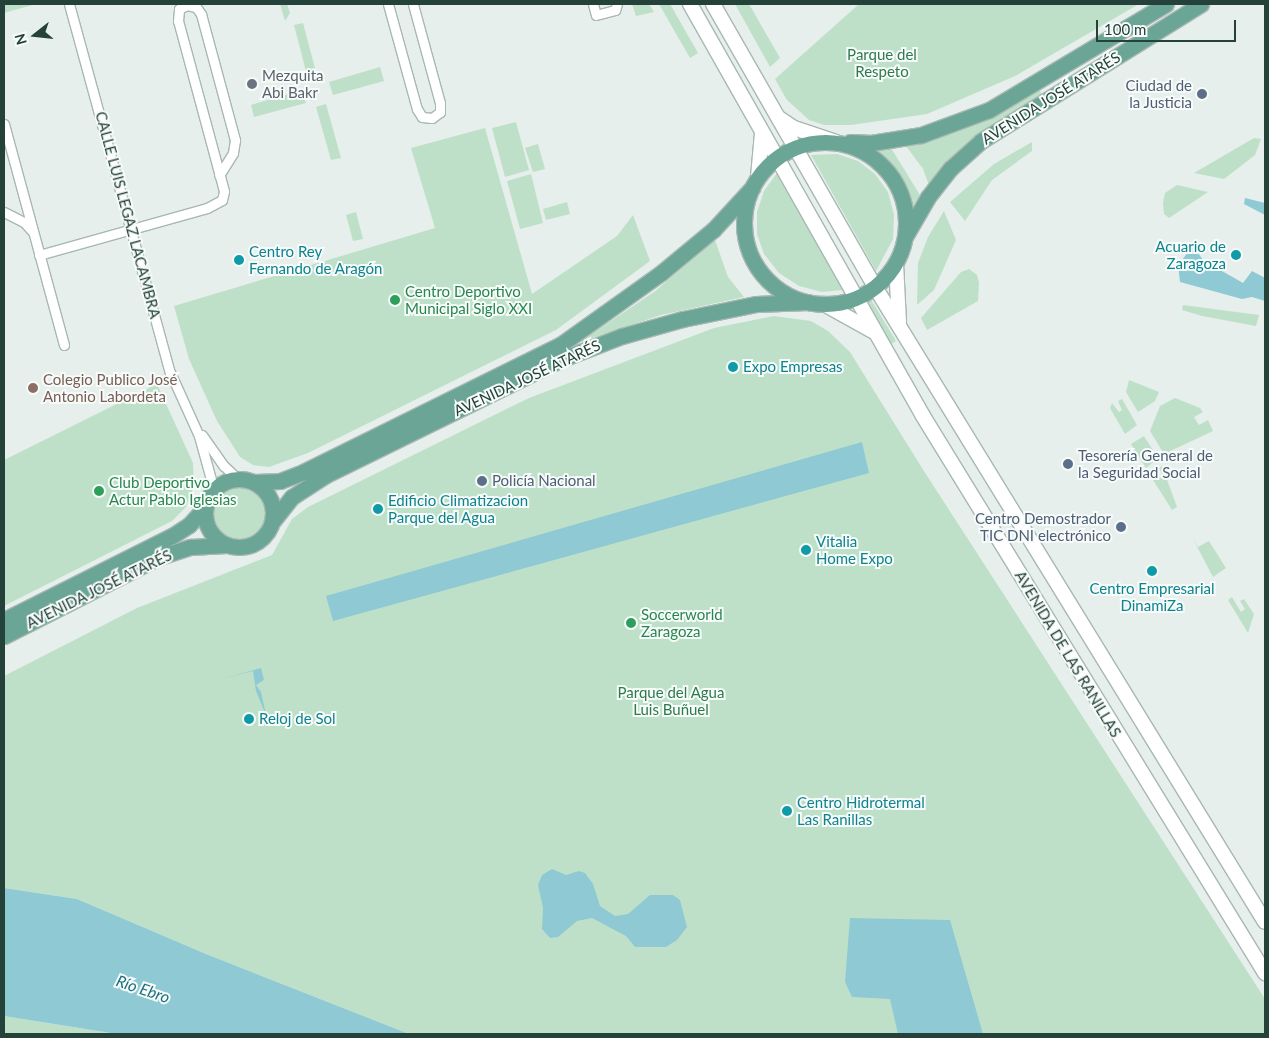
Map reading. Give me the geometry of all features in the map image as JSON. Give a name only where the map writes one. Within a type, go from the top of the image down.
[{"type":"main road","name":"AVENIDA DE LAS RANILLAS","points":[[690,4],[875,333],[1265,973]]},
{"type":"main road","name":"AVENIDA DE LAS RANILLAS","points":[[713,4],[875,287],[1265,922]]},
{"type":"main road","name":"AVENIDA JOSÉ ATARÉS","points":[[255,482],[280,481],[303,472],[560,345],[661,273],[714,229],[777,157],[795,147],[815,142],[905,138],[975,116],[1019,94],[1166,4]]},
{"type":"main road","name":"AVENIDA JOSÉ ATARÉS","points":[[905,239],[928,197],[951,168],[981,141],[1201,4]]},
{"type":"main road","points":[[762,129],[755,182],[744,227],[754,261],[776,288],[808,302],[824,304],[856,298],[875,287],[896,263],[905,239],[905,212],[893,179],[869,154],[794,128],[778,117]]},
{"type":"main road","name":"AVENIDA DE LAS RANILLAS","points":[[896,263],[900,328]]},
{"type":"main road","name":"AVENIDA JOSÉ ATARÉS","points":[[272,521],[292,497],[326,475],[562,359],[622,336],[683,319],[756,304],[808,302]]},
{"type":"main road","name":"AVENIDA DE LAS RANILLAS","points":[[824,304],[875,333]]},
{"type":"main road","points":[[238,479],[255,482],[262,488],[272,503],[272,521],[269,530],[255,544],[246,547],[226,544],[218,540],[207,525],[206,506],[214,490],[238,479]]},
{"type":"main road","name":"AVENIDA JOSÉ ATARÉS","points":[[4,620],[176,534],[189,525],[206,506]]},
{"type":"main road","name":"AVENIDA JOSÉ ATARÉS","points":[[4,636],[159,557],[190,547],[226,544]]},
{"type":"street","name":"CALLE LUIS LEGAZ LACAMBRA","points":[[69,4],[170,372],[193,423],[214,490]]},
{"type":"street","points":[[388,4],[417,109],[422,117],[432,118],[440,112],[440,103],[413,4]]},
{"type":"street","points":[[593,4],[596,15],[615,10],[617,4]]},
{"type":"street","points":[[40,255],[215,206],[223,196],[177,17],[179,9],[187,5],[196,7],[201,14],[235,140],[235,149],[219,175]]},
{"type":"street","points":[[4,124],[64,345]]},
{"type":"street","points":[[212,149],[224,156],[235,149]]},
{"type":"street","points":[[13,217],[22,211],[25,200]]},
{"type":"street","points":[[4,212],[24,222],[33,233]]},
{"type":"street","name":"CALLE LUIS LEGAZ LACAMBRA","points":[[193,423],[218,458],[238,479]]},
{"type":"green space","points":[[4,4],[36,4],[4,13]]},
{"type":"green space","points":[[280,4],[287,4],[290,13],[285,21]]},
{"type":"green space","points":[[632,4],[649,4],[654,12],[636,16]]},
{"type":"green space","points":[[659,4],[670,4],[698,53],[690,58]]},
{"type":"green space","points":[[735,4],[749,4],[780,58],[770,67]]},
{"type":"green space","name":"Parque del Respeto","points":[[859,4],[1139,4],[1015,76],[927,114],[851,125],[824,125],[809,120],[787,100],[775,79]]},
{"type":"green space","points":[[303,23],[317,76],[308,79],[294,25]]},
{"type":"green space","points":[[380,67],[384,81],[333,95],[329,82]]},
{"type":"green space","points":[[1039,89],[1042,94],[929,185],[923,169],[906,146],[986,119]]},
{"type":"green space","points":[[302,90],[306,103],[254,117],[251,105]]},
{"type":"green space","points":[[326,104],[341,158],[331,160],[316,107]]},
{"type":"green space","points":[[516,122],[529,170],[505,177],[492,128]]},
{"type":"green space","name":"Centro Deportivo Municipal Siglo XXI","points":[[485,128],[532,294],[617,236],[633,215],[650,261],[556,330],[308,453],[269,467],[253,465],[240,457],[217,421],[189,359],[174,306],[435,228],[411,148]]},
{"type":"green space","points":[[1254,138],[1261,139],[1255,155],[1224,179],[1194,173]]},
{"type":"green space","points":[[1032,142],[1032,151],[992,180],[965,221],[950,202],[994,164]]},
{"type":"green space","points":[[538,144],[545,169],[533,172],[525,148]]},
{"type":"green space","points":[[891,148],[920,195],[913,206],[900,174],[877,150]]},
{"type":"green space","points":[[837,154],[858,161],[875,174],[888,192],[894,215],[893,239],[876,271],[811,155]]},
{"type":"green space","points":[[777,173],[843,290],[822,292],[799,286],[779,273],[764,254],[757,234],[757,212],[764,191]]},
{"type":"green space","points":[[531,174],[543,223],[520,229],[507,181]]},
{"type":"green space","points":[[1177,185],[1208,192],[1169,218],[1164,214],[1163,203],[1165,193]]},
{"type":"green space","points":[[567,202],[570,214],[546,220],[543,209]]},
{"type":"green space","points":[[944,211],[956,240],[934,290],[917,305],[918,263],[928,237]]},
{"type":"green space","points":[[356,212],[363,239],[353,241],[346,215]]},
{"type":"green space","points":[[715,240],[728,277],[744,297],[661,315],[578,343],[654,292]]},
{"type":"green space","points":[[969,269],[977,275],[979,283],[978,301],[927,330],[921,318],[961,272]]},
{"type":"green space","points":[[870,298],[896,341],[891,344],[867,300]]},
{"type":"green space","points":[[1183,305],[1259,315],[1256,326],[1202,316],[1182,310]]},
{"type":"green space","name":"Parque del Agua Luis Buñuel","points":[[774,316],[811,321],[828,331],[850,352],[922,468],[1265,999],[1265,1034],[409,1034],[206,954],[77,899],[4,888],[4,676],[137,608],[272,555],[292,519],[308,507],[529,398],[714,328]]},
{"type":"green space","points":[[1129,380],[1159,392],[1155,401],[1138,412],[1126,392]]},
{"type":"green space","name":"Club Deportivo Actur Pablo Iglesias","points":[[157,384],[193,463],[194,486],[186,507],[172,521],[4,606],[4,460]]},
{"type":"green space","points":[[1175,398],[1200,408],[1203,412],[1194,417],[1199,425],[1208,420],[1213,431],[1164,454],[1150,431],[1160,406]]},
{"type":"green space","points":[[1122,399],[1137,425],[1125,434],[1110,408],[1112,403],[1119,412],[1122,410],[1118,401]]},
{"type":"green space","points":[[1144,436],[1156,455],[1161,456],[1146,468],[1131,444]]},
{"type":"green space","points":[[1162,466],[1177,507],[1172,510],[1148,472],[1153,468],[1160,478],[1163,476],[1159,468]]},
{"type":"green space","points":[[240,487],[250,489],[258,495],[264,503],[266,513],[264,523],[258,531],[250,537],[240,539],[230,537],[222,531],[216,523],[214,513],[216,503],[222,495],[230,489]]},
{"type":"green space","points":[[1193,539],[1198,547],[1209,541],[1226,568],[1213,577]]},
{"type":"green space","points":[[1232,597],[1241,612],[1245,609],[1240,601],[1244,599],[1254,614],[1248,633],[1228,600]]},
{"type":"green space","points":[[4,1016],[117,1034],[4,1034]]},
{"type":"water","points":[[1245,198],[1265,203],[1265,215],[1244,204]]},
{"type":"water","points":[[1193,246],[1211,271],[1215,267],[1243,283],[1252,271],[1265,278],[1265,301],[1252,297],[1242,299],[1180,282],[1178,265]]},
{"type":"water","points":[[862,442],[869,473],[333,621],[326,596]]},
{"type":"water","points":[[261,668],[264,680],[256,685],[261,692],[266,715],[256,691],[253,671],[221,679]]},
{"type":"water","points":[[552,869],[566,875],[579,871],[585,873],[593,884],[600,906],[615,916],[628,914],[650,895],[673,895],[680,900],[687,927],[677,940],[666,947],[635,947],[626,936],[592,918],[577,921],[558,937],[550,938],[542,929],[543,908],[538,885],[542,875]]},
{"type":"water","name":"Río Ebro","points":[[4,888],[77,899],[206,954],[409,1034],[117,1034],[4,1016]]},
{"type":"water","points":[[850,918],[950,920],[983,1034],[898,1034],[890,999],[852,997],[845,982]]},
{"type":"place","name":"Mezquita Abi Bakr","points":[[252,84]]},
{"type":"place","name":"Ciudad de la Justicia","points":[[1202,94]]},
{"type":"place","name":"Acuario de Zaragoza","points":[[1236,255]]},
{"type":"place","name":"Centro Rey Fernando de Aragón","points":[[239,260]]},
{"type":"place","name":"Centro Deportivo Municipal Siglo XXI","points":[[395,300]]},
{"type":"place","name":"Expo Empresas","points":[[733,367]]},
{"type":"place","name":"Colegio Publico José Antonio Labordeta","points":[[33,388]]},
{"type":"place","name":"Tesorería General de la Seguridad Social","points":[[1068,464]]},
{"type":"place","name":"Policía Nacional","points":[[482,481]]},
{"type":"place","name":"Club Deportivo Actur Pablo Iglesias","points":[[99,491]]},
{"type":"place","name":"Edificio Climatizacion Parque del Agua","points":[[378,509]]},
{"type":"place","name":"Centro Demostrador TIC DNI electrónico","points":[[1121,527]]},
{"type":"place","name":"Vitalia Home Expo","points":[[806,550]]},
{"type":"place","name":"Centro Empresarial DinamiZa","points":[[1152,571]]},
{"type":"place","name":"Soccerworld Zaragoza","points":[[631,623]]},
{"type":"place","name":"Reloj de Sol","points":[[249,719]]},
{"type":"place","name":"Centro Hidrotermal Las Ranillas","points":[[787,811]]}]
